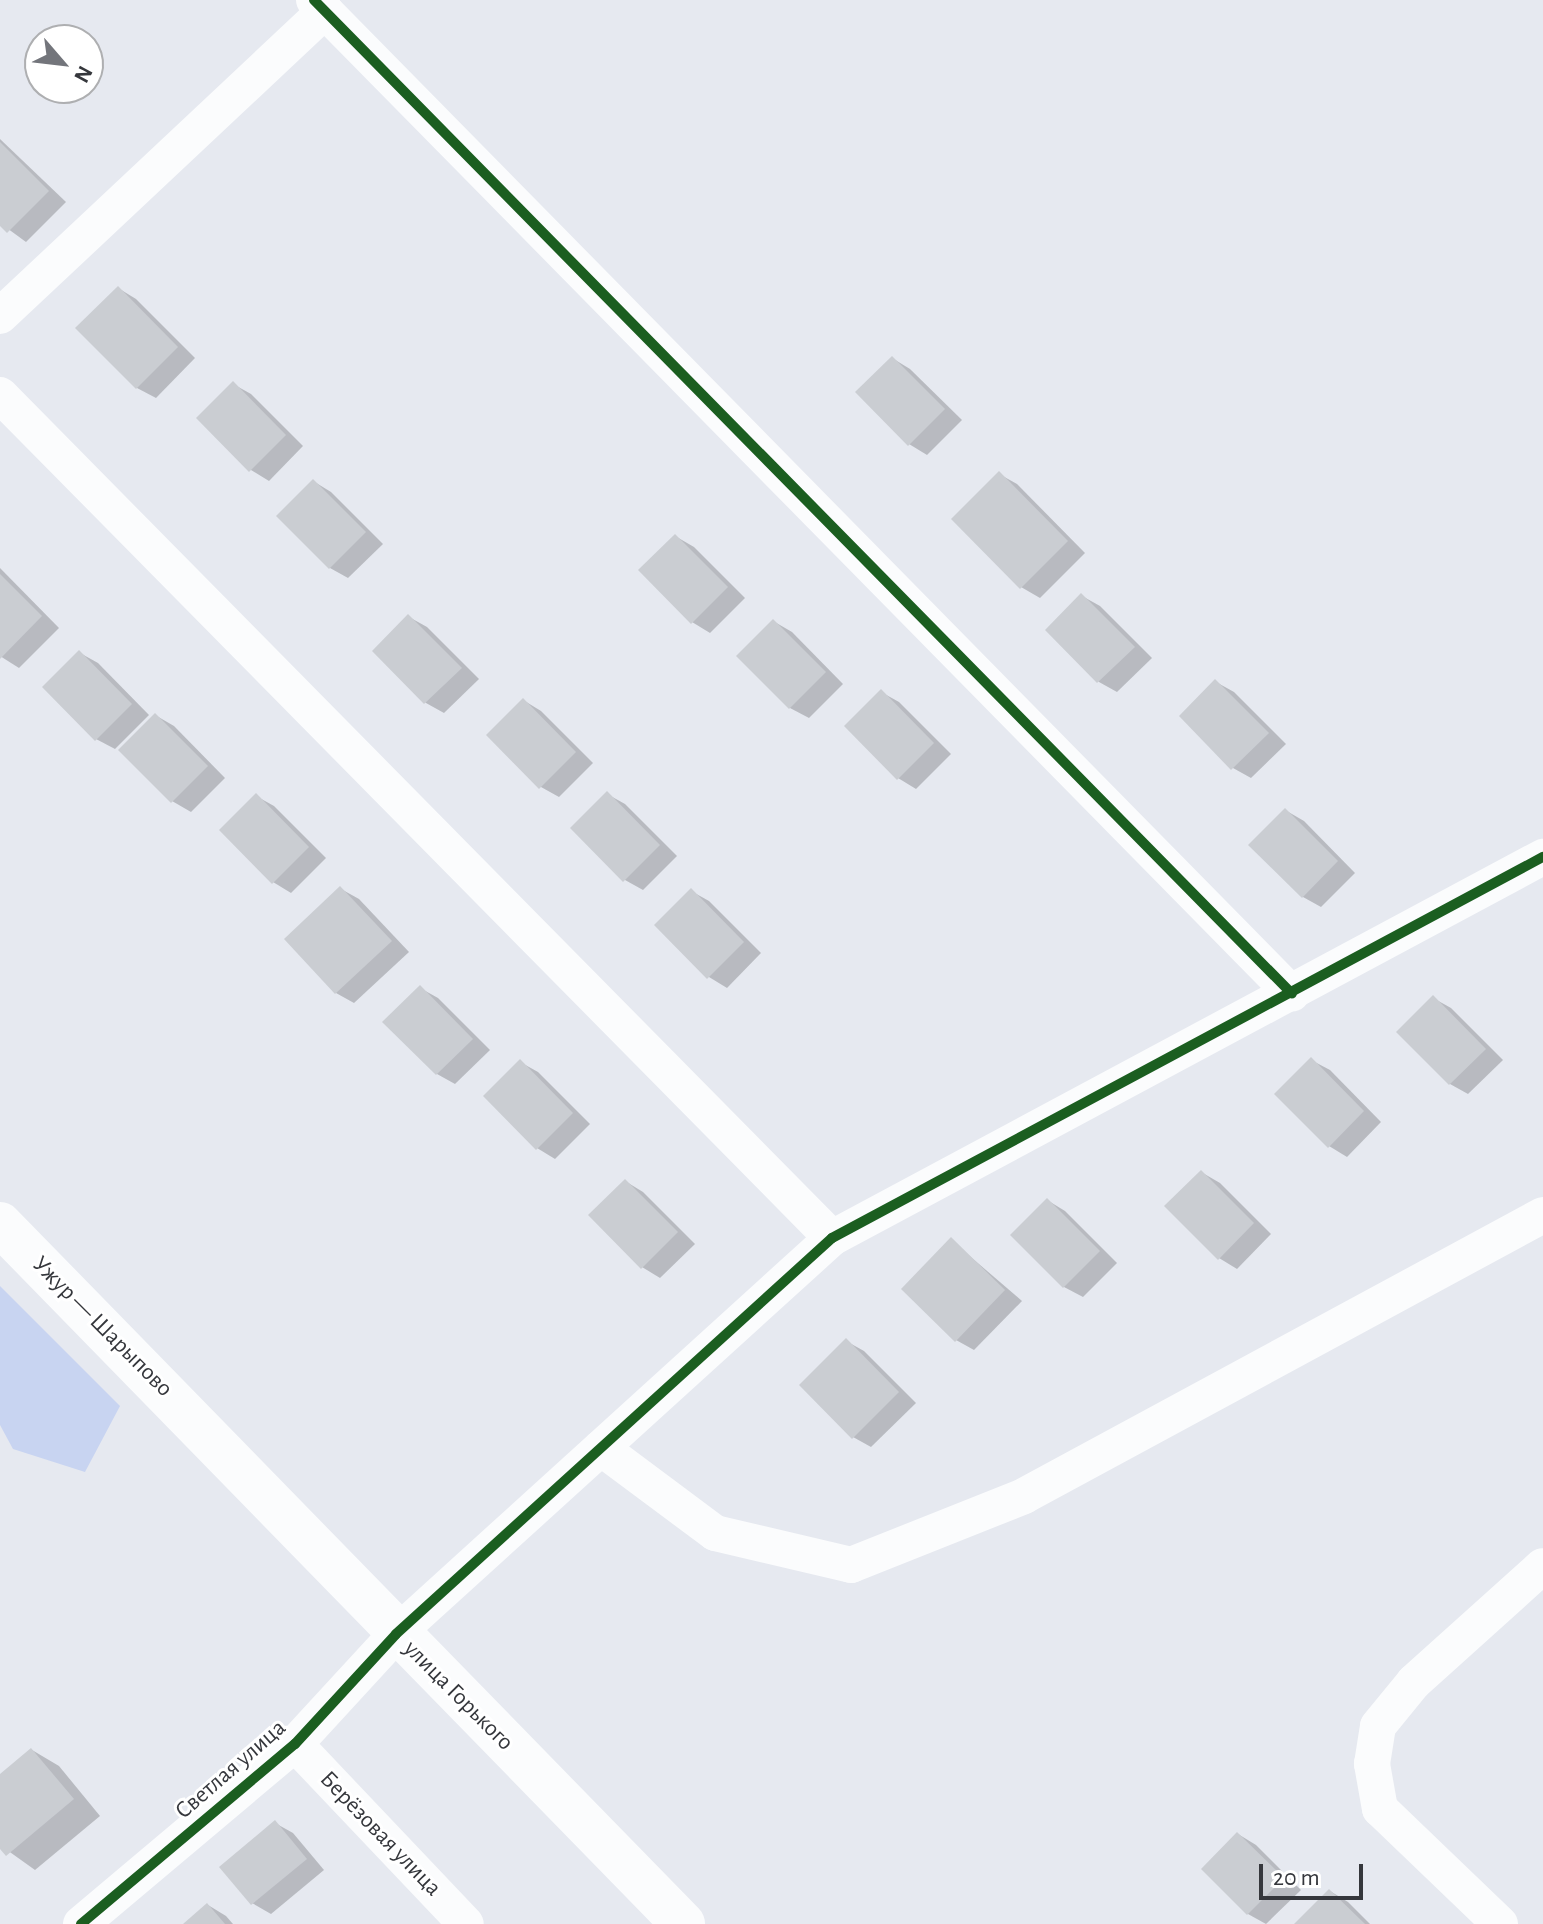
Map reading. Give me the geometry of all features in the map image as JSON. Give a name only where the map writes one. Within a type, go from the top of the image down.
[{"type":"main road","name":"Ужур — Шарыпово","points":[[0,1224],[204,1430]]},
{"type":"main road","name":"улица Горького","points":[[204,1430],[396,1634],[683,1924]]},
{"type":"street","points":[[0,316],[320,5],[1292,994]]},
{"type":"street","points":[[0,395],[832,1238]]},
{"type":"street","name":"Светлая улица","points":[[81,1924],[295,1744],[396,1634],[832,1238],[1543,857]]},
{"type":"street","points":[[601,1448],[715,1533],[851,1565],[1024,1496],[1543,1215]]},
{"type":"street","points":[[1500,1924],[1380,1809],[1372,1764],[1378,1726],[1414,1682],[1543,1566]]},
{"type":"street","name":"Берёзовая улица","points":[[295,1744],[466,1924]]},
{"type":"shaded area","points":[[0,1286],[120,1406],[85,1472],[13,1449],[0,1425]]},
{"type":"building","points":[[0,142],[49,191],[7,233],[0,226]]},
{"type":"building","points":[[118,286],[178,347],[136,389],[75,328]]},
{"type":"building","points":[[892,356],[945,409],[908,446],[855,392]]},
{"type":"building","points":[[233,381],[286,435],[249,472],[196,418]]},
{"type":"building","points":[[999,471],[1068,541],[1020,589],[951,519]]},
{"type":"building","points":[[313,479],[366,532],[329,569],[276,516]]},
{"type":"building","points":[[675,534],[728,587],[691,624],[638,570]]},
{"type":"building","points":[[0,574],[42,616],[0,659]]},
{"type":"building","points":[[1081,593],[1135,647],[1097,683],[1045,630]]},
{"type":"building","points":[[408,614],[462,668],[424,704],[372,651]]},
{"type":"building","points":[[773,619],[826,672],[789,709],[736,656]]},
{"type":"building","points":[[79,650],[132,704],[95,741],[42,687]]},
{"type":"building","points":[[1215,679],[1269,733],[1231,770],[1179,716]]},
{"type":"building","points":[[881,689],[934,743],[897,780],[844,726]]},
{"type":"building","points":[[523,698],[576,752],[539,789],[486,735]]},
{"type":"building","points":[[155,713],[208,766],[171,803],[118,750]]},
{"type":"building","points":[[607,791],[660,845],[623,882],[570,828]]},
{"type":"building","points":[[256,793],[309,847],[272,884],[219,830]]},
{"type":"building","points":[[1285,808],[1338,861],[1302,898],[1248,845]]},
{"type":"building","points":[[340,886],[392,941],[335,994],[284,939]]},
{"type":"building","points":[[691,888],[744,942],[707,979],[654,925]]},
{"type":"building","points":[[420,985],[473,1039],[436,1075],[382,1022]]},
{"type":"building","points":[[1433,995],[1486,1049],[1449,1085],[1396,1032]]},
{"type":"building","points":[[1311,1057],[1364,1111],[1328,1148],[1274,1094]]},
{"type":"building","points":[[520,1059],[573,1113],[536,1150],[483,1096]]},
{"type":"building","points":[[1201,1170],[1254,1223],[1218,1260],[1164,1206]]},
{"type":"building","points":[[625,1179],[678,1232],[641,1269],[588,1215]]},
{"type":"building","points":[[1047,1198],[1100,1251],[1063,1288],[1010,1235]]},
{"type":"building","points":[[951,1237],[1005,1290],[955,1342],[901,1289]]},
{"type":"building","points":[[846,1338],[899,1392],[852,1439],[799,1385]]},
{"type":"building","points":[[31,1748],[74,1799],[6,1856],[0,1849],[0,1774]]},
{"type":"building","points":[[275,1820],[307,1859],[251,1905],[219,1867]]},
{"type":"building","points":[[1237,1832],[1284,1878],[1247,1915],[1201,1869]]},
{"type":"building","points":[[1329,1889],[1365,1924],[1294,1924]]},
{"type":"building","points":[[207,1903],[225,1924],[183,1924]]},
{"type":"cycle path","points":[[314,0],[1292,994]]},
{"type":"cycle path","points":[[81,1924],[295,1744],[396,1634],[832,1238],[1543,857]]}]
